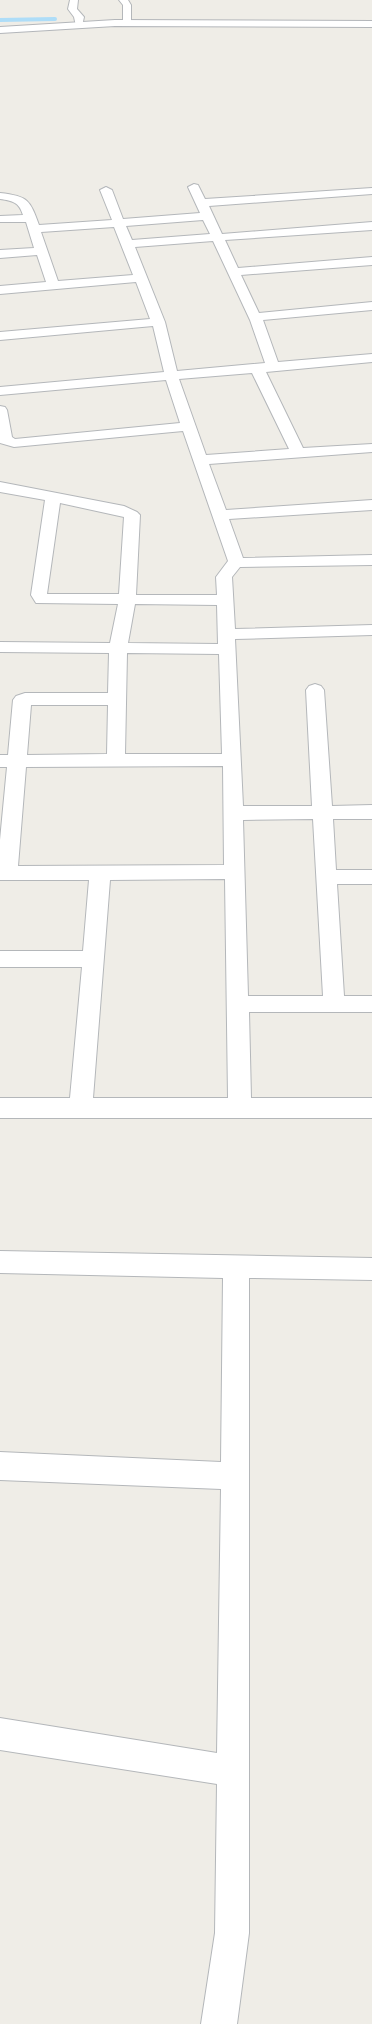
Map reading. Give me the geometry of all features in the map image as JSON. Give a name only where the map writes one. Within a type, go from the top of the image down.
[{"type":"street","points":[[74,0],[72,9],[79,21]]},
{"type":"street","points":[[124,1],[128,23]]},
{"type":"street","points":[[0,30],[79,21],[128,23],[372,24]]},
{"type":"street","points":[[194,187],[256,320],[272,366]]},
{"type":"street","points":[[106,190],[158,322],[171,375],[221,515],[233,565]]},
{"type":"street","points":[[202,203],[372,191]]},
{"type":"street","points":[[0,196],[17,198],[23,201],[26,205],[53,285]]},
{"type":"street","points":[[0,219],[32,224],[119,223],[208,216]]},
{"type":"street","points":[[128,244],[372,226]]},
{"type":"street","points":[[0,254],[41,251]]},
{"type":"street","points":[[234,272],[372,261]]},
{"type":"street","points":[[0,290],[141,278]]},
{"type":"street","points":[[256,320],[261,315],[372,306]]},
{"type":"street","points":[[0,336],[158,322]]},
{"type":"street","points":[[0,391],[372,358]]},
{"type":"street","points":[[257,368],[298,453]]},
{"type":"street","points":[[0,410],[6,440],[14,443],[190,426]]},
{"type":"street","points":[[202,460],[372,448]]},
{"type":"street","points":[[0,487],[53,499],[124,511],[132,515],[127,600],[118,648],[116,761]]},
{"type":"street","points":[[53,499],[39,595],[42,599],[224,600]]},
{"type":"street","points":[[221,515],[372,505]]},
{"type":"street","points":[[240,1108],[232,760],[224,577],[233,565],[244,563],[372,560]]},
{"type":"street","points":[[0,647],[118,648],[227,641],[257,633],[372,630]]},
{"type":"street","points":[[315,690],[334,1004]]},
{"type":"street","points":[[116,699],[22,700],[8,761],[4,873],[234,872]]},
{"type":"street","points":[[8,761],[232,760]]},
{"type":"street","points":[[233,813],[372,812]]},
{"type":"street","points":[[82,1109],[100,872]]},
{"type":"street","points":[[327,877],[372,877]]},
{"type":"street","points":[[0,958],[93,960]]},
{"type":"street","points":[[237,1004],[372,1004]]},
{"type":"street","points":[[0,1108],[372,1108]]},
{"type":"street","points":[[0,1262],[372,1269]]},
{"type":"street","points":[[219,2024],[232,1933],[236,1267]]},
{"type":"street","points":[[0,1466],[235,1476]]},
{"type":"street","points":[[0,1734],[233,1772]]},
{"type":"waterway","points":[[0,20],[55,19]]}]
